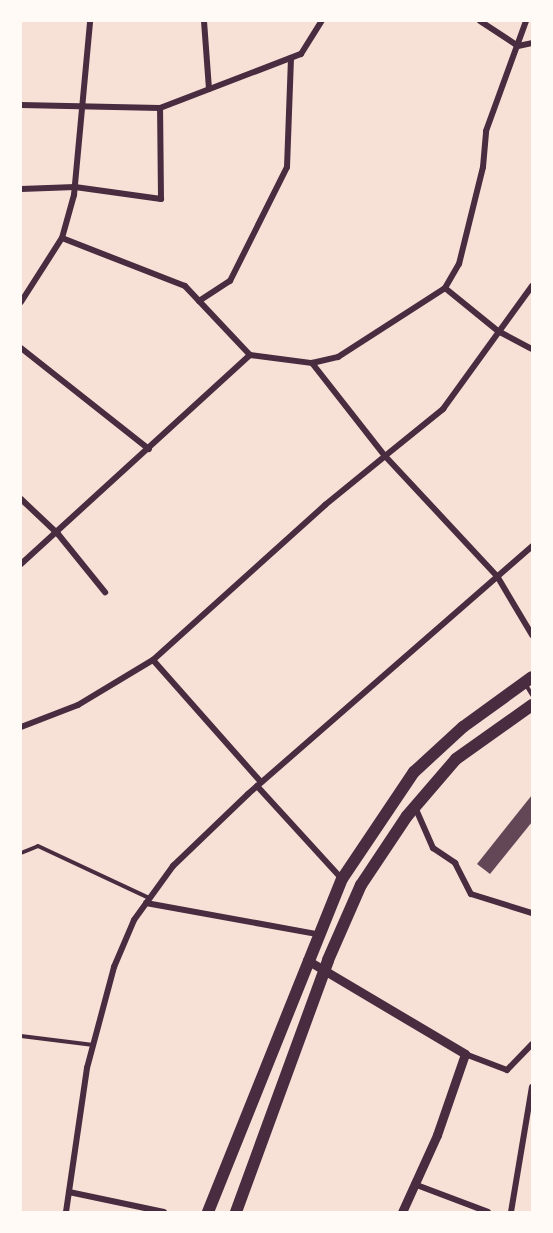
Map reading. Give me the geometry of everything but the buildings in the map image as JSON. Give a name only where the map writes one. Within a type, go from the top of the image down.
[{"type":"highway","points":[[208,1212],[317,934],[342,879],[414,772],[463,727],[528,679]]},
{"type":"highway","points":[[236,1212],[324,971],[361,885],[415,807],[456,759],[532,705]]},
{"type":"street","points":[[21,302],[62,238],[75,188],[90,21]]},
{"type":"street","points":[[204,21],[209,89]]},
{"type":"street","points":[[21,105],[84,104],[160,108],[302,54],[322,21]]},
{"type":"street","points":[[480,21],[518,46],[532,43]]},
{"type":"street","points":[[62,238],[184,286],[250,355],[312,363],[338,357],[445,288],[459,264],[483,167],[486,131],[526,21]]},
{"type":"street","points":[[199,301],[230,280],[287,166],[291,58]]},
{"type":"street","points":[[21,189],[75,188],[161,199],[160,108]]},
{"type":"street","points":[[21,727],[78,705],[153,660],[325,505],[443,409],[532,286]]},
{"type":"street","points":[[445,288],[498,331],[532,349]]},
{"type":"street","points":[[21,348],[149,449]]},
{"type":"street","points":[[21,564],[58,534],[250,355]]},
{"type":"street","points":[[312,363],[385,456],[497,576],[532,635]]},
{"type":"street","points":[[21,499],[58,534],[105,592]]},
{"type":"street","points":[[66,1212],[93,1045],[114,968],[134,920],[173,866],[259,784],[532,546]]},
{"type":"street","points":[[153,660],[342,879]]},
{"type":"street","points":[[415,807],[433,848],[455,863],[471,894],[532,914]]},
{"type":"street","points":[[148,901],[317,934]]},
{"type":"street","points":[[307,960],[465,1054],[507,1070],[532,1044]]},
{"type":"street","points":[[402,1212],[437,1135],[465,1054]]},
{"type":"street","points":[[511,1212],[532,1087]]},
{"type":"street","points":[[414,1184],[488,1212]]},
{"type":"street","points":[[69,1192],[164,1212]]},
{"type":"lane","points":[[528,679],[532,695]]},
{"type":"lane","points":[[21,853],[38,846],[148,901]]},
{"type":"lane","points":[[21,1036],[93,1045]]}]
